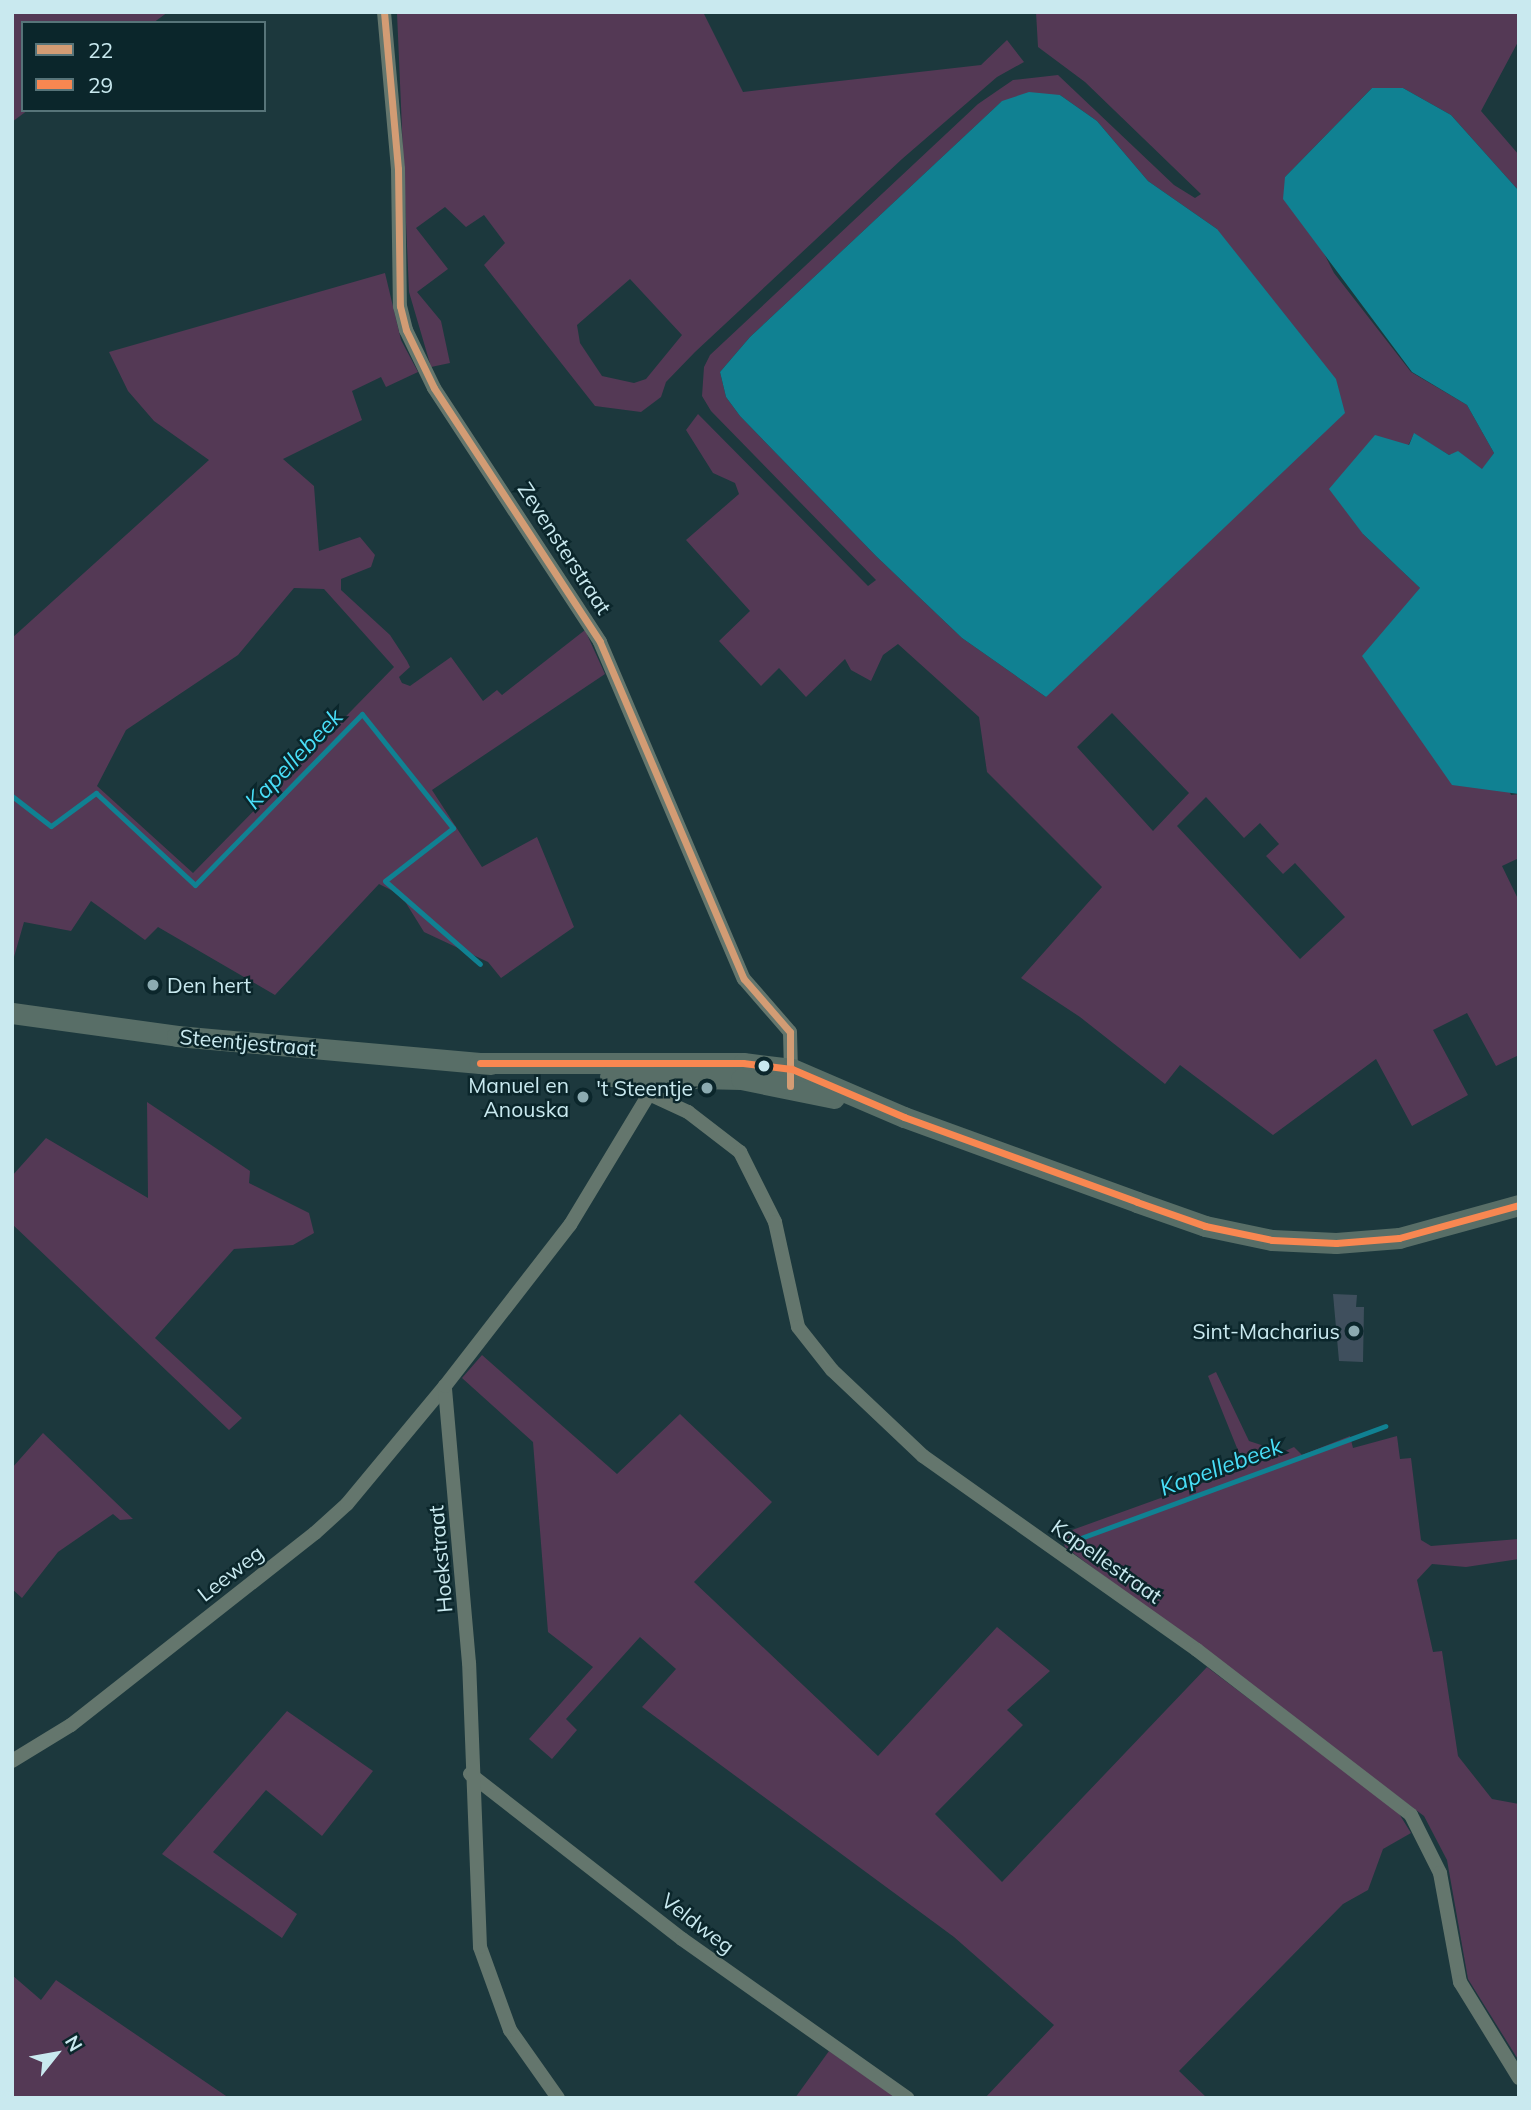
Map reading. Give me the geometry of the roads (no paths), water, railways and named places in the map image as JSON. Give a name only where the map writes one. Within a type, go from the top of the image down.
[{"type":"street","name":"Zevensterstraat","points":[[384,12],[398,169],[400,306],[406,330],[434,388],[600,642],[744,979],[790,1032],[791,1078]]},
{"type":"street","name":"Steentjestraat","points":[[14,1013],[177,1037],[656,1080],[791,1078],[1205,1226],[1272,1240],[1336,1243],[1399,1238],[1519,1205]]},
{"type":"street","points":[[445,1386],[570,1225],[656,1080]]},
{"type":"street","name":"Kapellestraat","points":[[656,1080],[688,1112],[740,1152],[775,1222],[798,1327],[832,1370],[913,1447],[968,1492],[1197,1650],[1411,1815],[1440,1873],[1460,1982],[1519,2078]]},
{"type":"street","name":"Leeweg","points":[[12,1760],[71,1725],[315,1533],[347,1504],[445,1386]]},
{"type":"street","name":"Hoekstraat","points":[[445,1386],[470,1663],[470,1774],[480,1947],[510,2030],[558,2098]]},
{"type":"street","name":"Veldweg","points":[[470,1774],[682,1939],[906,2098]]},
{"type":"water","points":[[1372,88],[1403,88],[1451,115],[1519,191],[1519,794],[1452,785],[1362,656],[1420,588],[1363,534],[1329,489],[1375,435],[1409,445],[1414,433],[1449,455],[1458,451],[1482,469],[1494,453],[1467,405],[1412,372],[1283,199],[1285,177]]},
{"type":"water","points":[[1029,92],[1060,95],[1097,121],[1148,181],[1217,229],[1336,379],[1345,413],[1046,697],[962,638],[876,556],[740,416],[726,397],[720,372],[750,337],[1002,101]]},
{"type":"waterway","name":"Kapellebeek","points":[[12,796],[51,826],[96,793],[195,885],[362,714],[453,828],[385,881],[480,964]]},
{"type":"waterway","name":"Kapellebeek","points":[[1070,1542],[1385,1426]]},
{"type":"place","name":"Den hert","points":[[153,985]]},
{"type":"place","name":"'t Steentje","points":[[707,1088]]},
{"type":"place","name":"Manuel en Anouska","points":[[583,1097]]},
{"type":"place","name":"Sint-Macharius","points":[[1354,1331]]}]
